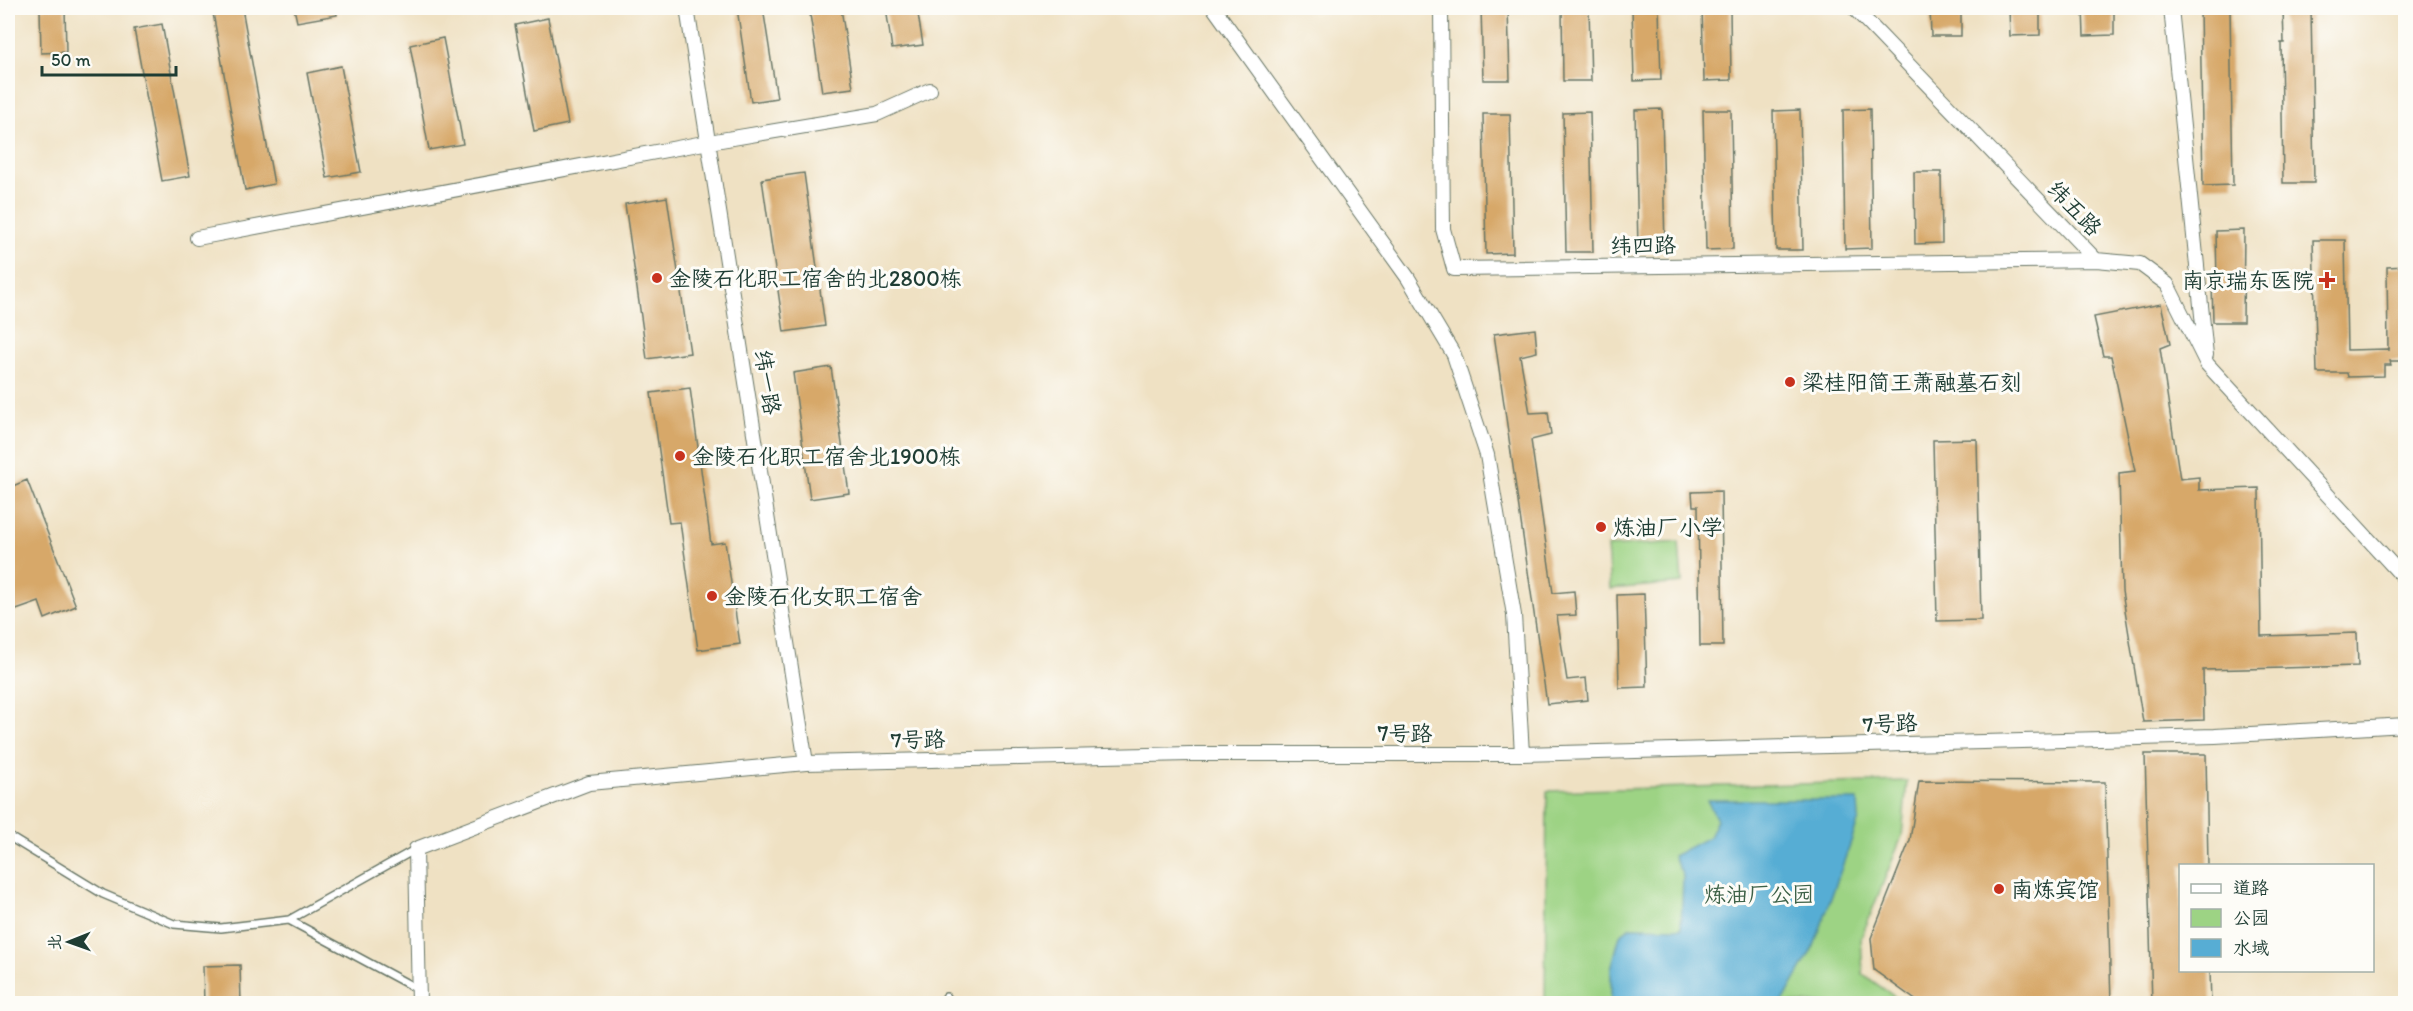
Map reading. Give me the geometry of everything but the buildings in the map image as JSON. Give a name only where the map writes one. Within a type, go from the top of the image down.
[{"type":"street","name":"纬一路","points":[[687,8],[806,763]]},
{"type":"street","points":[[1214,8],[1408,278],[1454,355],[1487,455],[1514,615],[1522,754]]},
{"type":"street","name":"纬四路","points":[[1441,8],[1443,230],[1454,269],[2096,260]]},
{"type":"street","name":"纬五路","points":[[1854,8],[2096,260],[2140,264],[2167,284],[2207,364],[2406,580]]},
{"type":"street","points":[[2171,8],[2207,364]]},
{"type":"street","points":[[197,238],[708,142],[877,114],[930,90]]},
{"type":"street","name":"7号路","points":[[416,849],[589,783],[806,763],[1190,754],[1522,754],[2215,736],[2406,725]]},
{"type":"street","points":[[416,849],[419,997]]},
{"type":"lane","points":[[8,836],[103,894],[174,924],[221,928],[289,920],[416,849]]},
{"type":"lane","points":[[289,920],[419,997]]},
{"type":"green space","points":[[1679,542],[1682,583],[1610,589],[1607,547]]},
{"type":"green space","name":"炼油厂公园","points":[[1907,781],[1902,836],[1861,938],[1863,974],[1903,1003],[1545,1004],[1547,791]]},
{"type":"water","points":[[1707,800],[1858,800],[1859,819],[1814,946],[1782,1003],[1611,1003],[1611,969],[1620,935],[1631,927],[1681,928],[1683,876],[1673,856],[1709,837],[1717,820]]},
{"type":"place","name":"金陵石化职工宿舍的北2800栋","points":[[657,278]]},
{"type":"place","name":"南京瑞东医院","points":[[2327,280]]},
{"type":"place","name":"梁桂阳简王萧融墓石刻","points":[[1790,382]]},
{"type":"place","name":"金陵石化职工宿舍北1900栋","points":[[680,456]]},
{"type":"place","name":"炼油厂小学","points":[[1601,527]]},
{"type":"place","name":"金陵石化女职工宿舍","points":[[712,596]]},
{"type":"place","name":"南炼宾馆","points":[[1999,889]]}]
